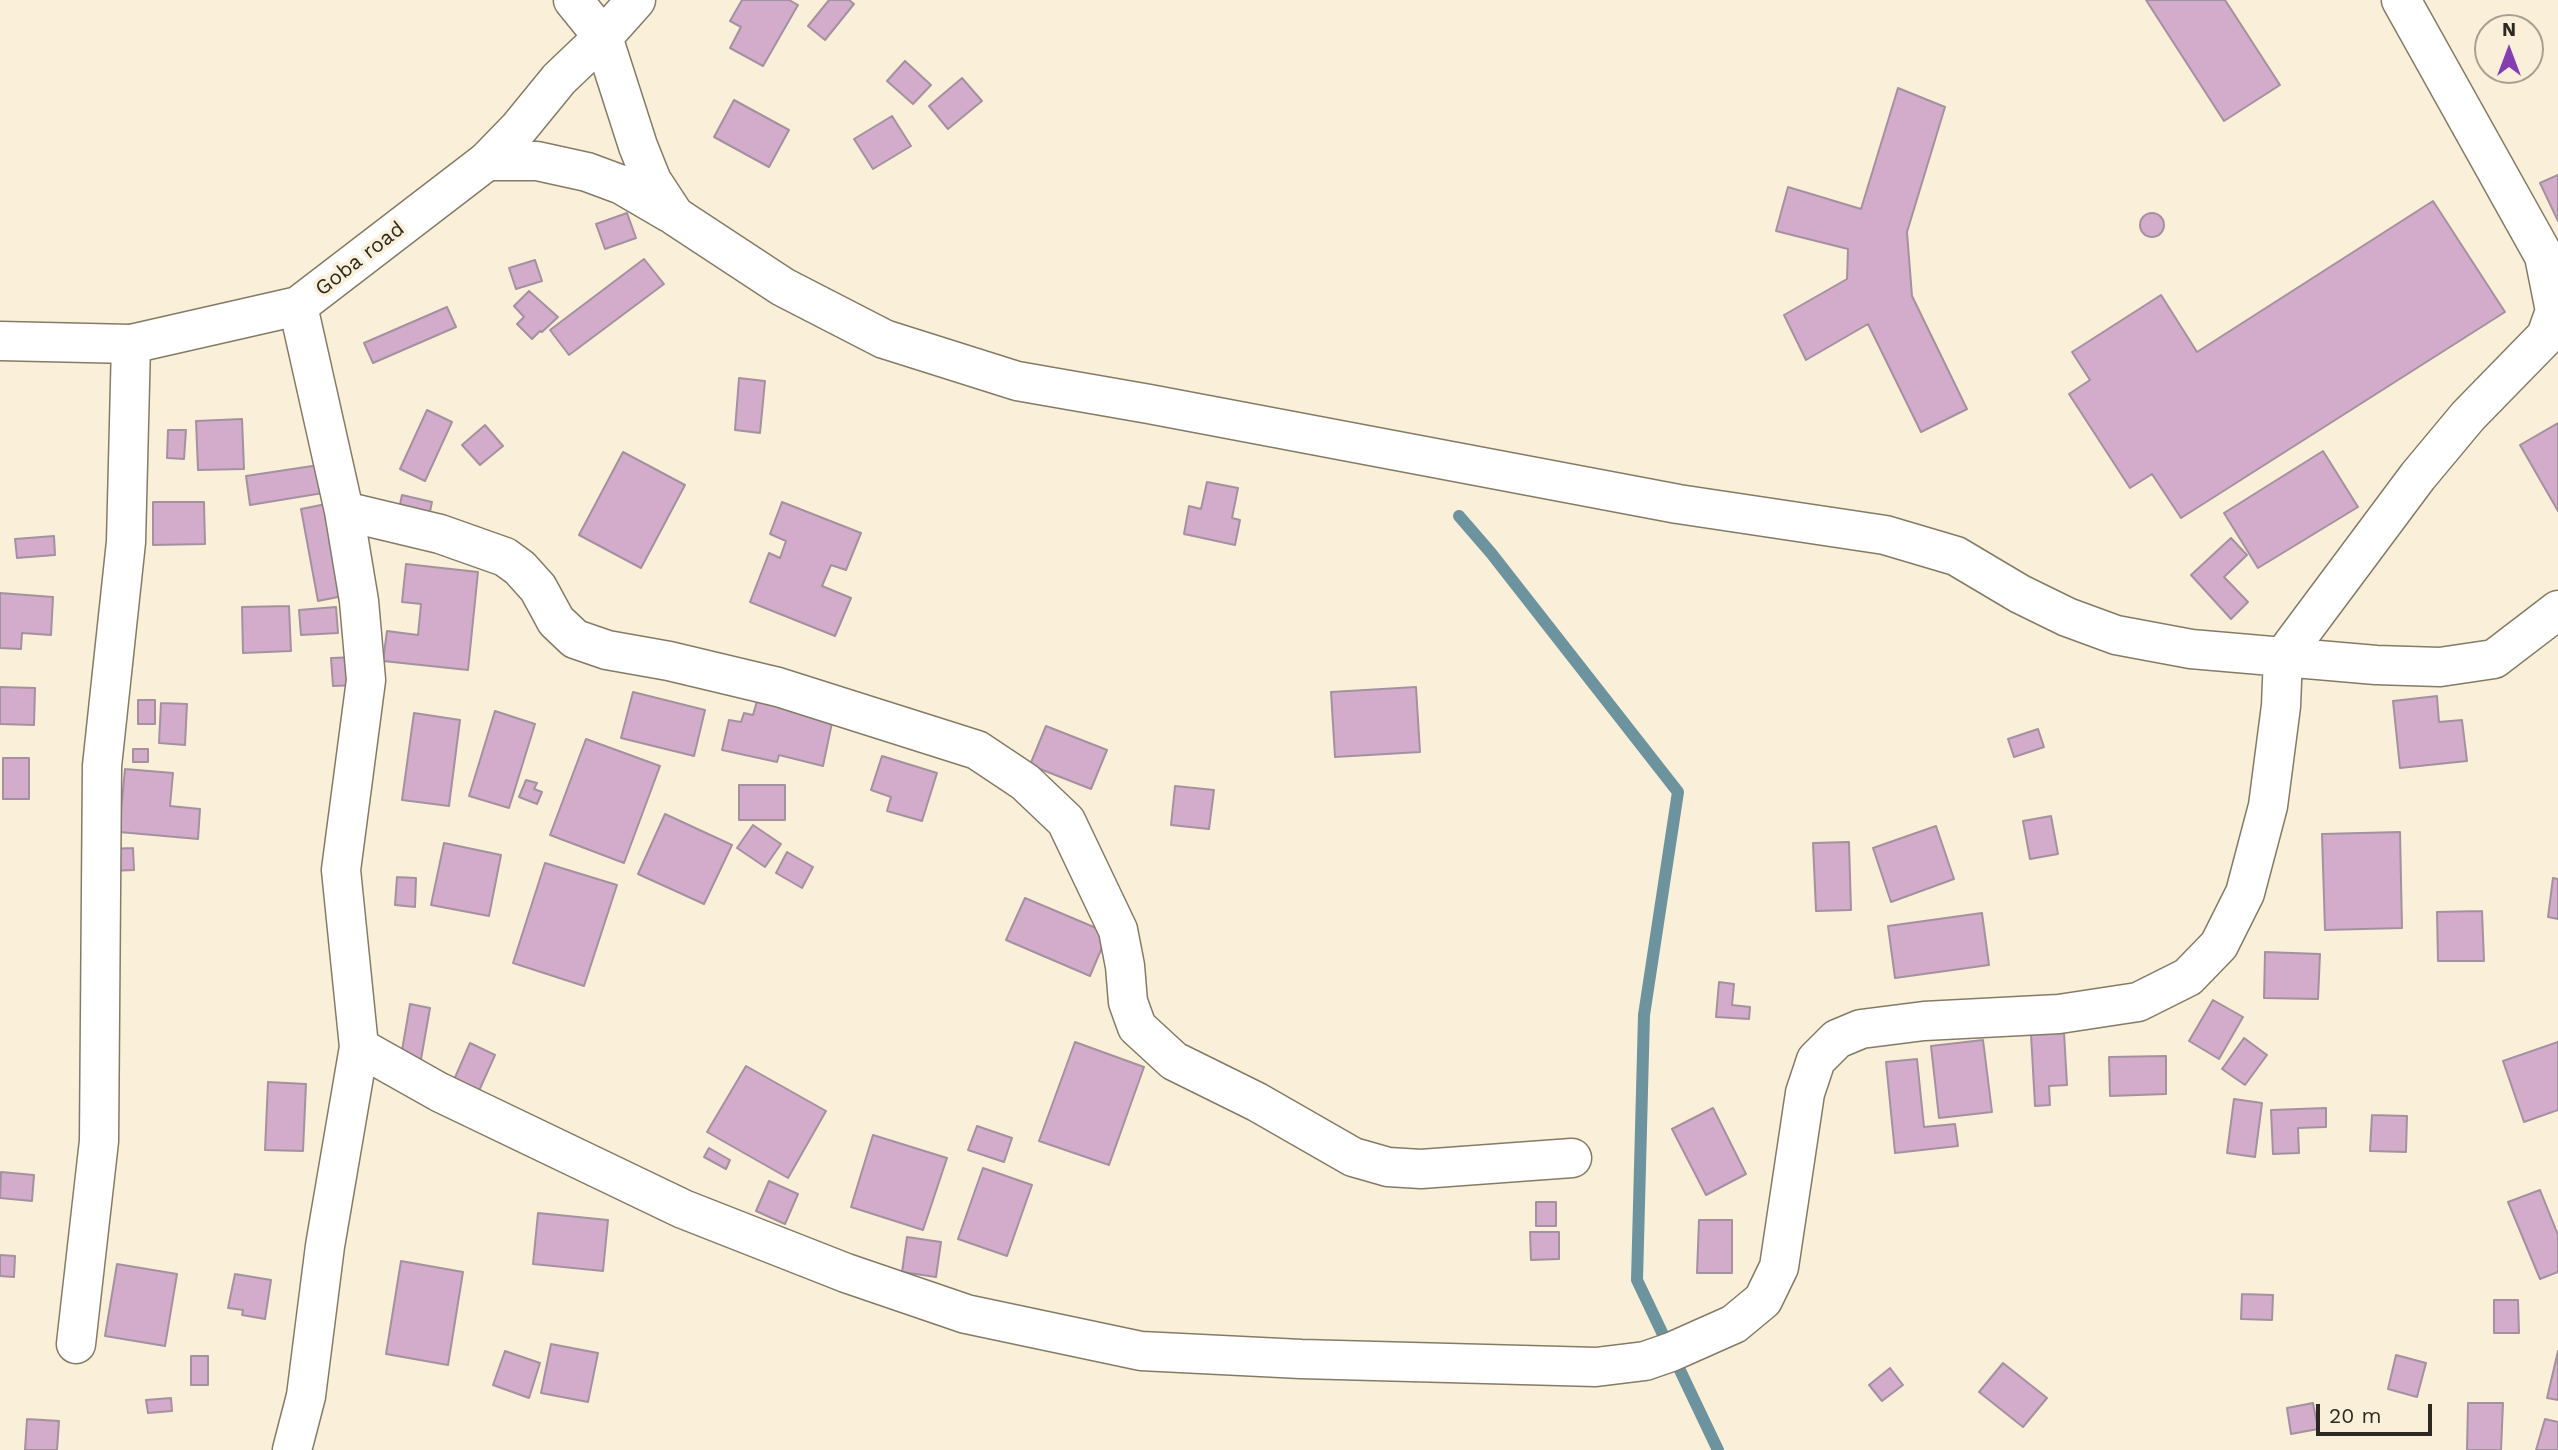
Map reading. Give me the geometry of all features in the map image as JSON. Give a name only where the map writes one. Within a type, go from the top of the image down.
[{"type":"street","points":[[573,0],[603,37],[652,181],[675,216]]},
{"type":"street","name":"Goba road","points":[[0,341],[131,344],[298,306],[487,162],[559,79],[603,37],[636,0]]},
{"type":"street","points":[[359,1047],[439,1092],[683,1209],[845,1273],[966,1314],[1141,1351],[1301,1359],[1596,1367],[1645,1361],[1734,1324],[1763,1300],[1779,1267],[1805,1093],[1816,1060],[1836,1039],[1861,1029],[1924,1020],[2059,1014],[2138,1002],[2188,977],[2218,945],[2245,893],[2268,806],[2281,706],[2283,657],[2418,476],[2468,416],[2546,336],[2555,311],[2544,256],[2401,0]]},
{"type":"street","points":[[487,162],[537,161],[587,172],[622,185],[675,216],[783,287],[884,339],[1017,382],[1149,404],[1664,501],[1885,535],[1956,556],[2032,600],[2067,617],[2116,635],[2191,649],[2376,665],[2440,667],[2494,659],[2558,610]]},
{"type":"street","points":[[292,1450],[306,1396],[325,1246],[359,1047],[341,870],[366,680],[359,601],[344,510],[298,306]]},
{"type":"street","points":[[76,1344],[99,1141],[102,766],[126,542],[131,344]]},
{"type":"street","points":[[344,510],[440,534],[505,557],[520,568],[538,588],[556,621],[575,639],[607,650],[669,661],[778,687],[977,750],[1025,782],[1066,821],[1118,930],[1128,1002],[1137,1027],[1174,1060],[1257,1102],[1353,1157],[1388,1167],[1421,1169],[1572,1158]]},
{"type":"building","points":[[742,0],[789,0],[798,5],[763,66],[730,48],[741,27],[730,21]]},
{"type":"building","points":[[829,0],[849,0],[854,4],[825,40],[808,26]]},
{"type":"building","points":[[2146,0],[2225,0],[2280,85],[2224,121]]},
{"type":"building","points":[[905,61],[931,85],[913,104],[887,81]]},
{"type":"building","points":[[962,78],[982,101],[948,129],[929,106]]},
{"type":"building","points":[[1898,88],[1945,107],[1907,232],[1912,296],[1967,409],[1921,432],[1868,324],[1806,360],[1784,315],[1847,279],[1848,249],[1776,231],[1788,187],[1861,209]]},
{"type":"building","points":[[734,100],[789,130],[769,167],[714,137]]},
{"type":"building","points":[[892,116],[911,146],[873,169],[854,139]]},
{"type":"building","points":[[2558,175],[2558,221],[2540,183]]},
{"type":"building","points":[[2433,201],[2505,312],[2181,518],[2152,474],[2130,488],[2069,394],[2090,380],[2072,352],[2161,295],[2197,352]]},
{"type":"building","points":[[627,213],[636,238],[605,249],[596,224]]},
{"type":"building","points":[[2152,213],[2160,217],[2164,225],[2160,233],[2152,237],[2144,233],[2140,225],[2144,217]]},
{"type":"building","points":[[644,259],[664,284],[569,355],[550,330]]},
{"type":"building","points":[[535,260],[542,281],[516,289],[509,268]]},
{"type":"building","points":[[529,291],[558,317],[532,339],[517,324],[524,317],[514,306]]},
{"type":"building","points":[[447,307],[456,327],[373,363],[364,343]]},
{"type":"building","points":[[739,378],[765,381],[760,433],[735,430]]},
{"type":"building","points":[[427,410],[452,422],[425,481],[400,469]]},
{"type":"building","points":[[242,419],[244,469],[198,470],[196,421]]},
{"type":"building","points":[[2558,423],[2558,511],[2520,445]]},
{"type":"building","points":[[485,425],[503,446],[480,465],[462,445]]},
{"type":"building","points":[[168,430],[186,430],[184,459],[167,458]]},
{"type":"building","points":[[2323,451],[2358,507],[2258,568],[2224,513]]},
{"type":"building","points":[[623,452],[685,485],[641,568],[579,535]]},
{"type":"building","points":[[319,465],[323,493],[250,505],[246,476]]},
{"type":"building","points":[[1207,482],[1238,488],[1232,518],[1240,520],[1235,545],[1184,534],[1189,506],[1201,509]]},
{"type":"building","points":[[402,495],[432,502],[429,516],[399,509]]},
{"type":"building","points":[[153,502],[204,502],[205,544],[153,545]]},
{"type":"building","points":[[782,502],[861,533],[846,570],[831,565],[822,586],[851,598],[835,636],[750,602],[769,553],[780,558],[786,541],[770,534]]},
{"type":"building","points":[[326,504],[343,596],[318,601],[301,509]]},
{"type":"building","points":[[54,536],[55,555],[17,558],[15,539]]},
{"type":"building","points":[[2231,538],[2247,555],[2224,577],[2248,602],[2231,619],[2191,575]]},
{"type":"building","points":[[406,564],[478,572],[468,670],[383,661],[387,631],[418,635],[421,604],[402,602]]},
{"type":"building","points":[[0,593],[53,597],[51,635],[22,633],[21,649],[0,648]]},
{"type":"building","points":[[289,606],[291,651],[243,653],[242,607]]},
{"type":"building","points":[[336,607],[338,633],[301,635],[299,610]]},
{"type":"building","points":[[357,657],[359,685],[333,686],[331,658]]},
{"type":"building","points":[[0,687],[35,688],[34,725],[0,724]]},
{"type":"building","points":[[1416,687],[1420,752],[1335,757],[1331,692]]},
{"type":"building","points":[[633,692],[705,710],[694,756],[621,738]]},
{"type":"building","points":[[2437,696],[2439,722],[2462,720],[2467,761],[2400,768],[2393,701]]},
{"type":"building","points":[[138,700],[155,700],[155,724],[138,724]]},
{"type":"building","points":[[757,701],[833,718],[823,766],[779,755],[777,762],[722,750],[729,720],[741,722],[744,713],[753,715]]},
{"type":"building","points":[[161,703],[187,704],[185,745],[159,743]]},
{"type":"building","points":[[495,711],[535,724],[509,808],[469,796]]},
{"type":"building","points":[[414,713],[460,720],[449,806],[402,800]]},
{"type":"building","points":[[1046,726],[1107,750],[1091,789],[1030,765]]},
{"type":"building","points":[[2038,729],[2044,747],[2014,757],[2008,739]]},
{"type":"building","points":[[586,739],[660,766],[624,863],[550,835]]},
{"type":"building","points":[[133,749],[148,749],[148,762],[133,762]]},
{"type":"building","points":[[882,756],[937,773],[922,821],[887,811],[891,797],[871,790]]},
{"type":"building","points":[[3,758],[29,758],[29,799],[3,799]]},
{"type":"building","points":[[125,769],[173,773],[170,806],[200,809],[198,839],[119,832]]},
{"type":"building","points":[[526,780],[537,783],[534,789],[542,792],[537,804],[519,797]]},
{"type":"building","points":[[739,785],[785,785],[785,820],[739,820]]},
{"type":"building","points":[[1175,786],[1214,790],[1209,829],[1171,825]]},
{"type":"building","points":[[665,814],[732,845],[704,904],[638,874]]},
{"type":"building","points":[[2051,816],[2058,854],[2030,859],[2023,821]]},
{"type":"building","points":[[753,825],[781,844],[765,867],[737,848]]},
{"type":"building","points":[[1936,826],[1954,879],[1891,902],[1873,848]]},
{"type":"building","points":[[2400,832],[2402,928],[2325,930],[2322,834]]},
{"type":"building","points":[[1849,842],[1851,910],[1816,911],[1813,843]]},
{"type":"building","points":[[444,843],[501,855],[489,916],[431,905]]},
{"type":"building","points":[[133,848],[134,870],[110,871],[109,849]]},
{"type":"building","points":[[787,852],[813,867],[802,888],[776,873]]},
{"type":"building","points":[[545,863],[617,885],[584,986],[513,963]]},
{"type":"building","points":[[397,877],[416,878],[415,907],[395,905]]},
{"type":"building","points":[[2553,878],[2558,879],[2558,919],[2548,917]]},
{"type":"building","points":[[1025,898],[1108,933],[1090,976],[1006,940]]},
{"type":"building","points":[[2482,911],[2484,961],[2438,961],[2437,912]]},
{"type":"building","points":[[1982,913],[1989,965],[1895,978],[1888,926]]},
{"type":"building","points":[[2265,952],[2320,954],[2318,999],[2264,998]]},
{"type":"building","points":[[1719,982],[1734,984],[1732,1005],[1750,1007],[1749,1019],[1716,1017]]},
{"type":"building","points":[[2213,1000],[2243,1017],[2219,1059],[2189,1041]]},
{"type":"building","points":[[410,1004],[430,1008],[420,1065],[400,1062]]},
{"type":"building","points":[[2064,1032],[2067,1085],[2049,1086],[2050,1105],[2035,1106],[2031,1034]]},
{"type":"building","points":[[2244,1038],[2267,1055],[2245,1085],[2222,1069]]},
{"type":"building","points":[[1983,1040],[1992,1112],[1939,1118],[1931,1046]]},
{"type":"building","points":[[1075,1042],[1144,1067],[1109,1165],[1039,1141]]},
{"type":"building","points":[[2558,1042],[2558,1110],[2524,1122],[2503,1061]]},
{"type":"building","points":[[470,1043],[495,1055],[478,1093],[453,1082]]},
{"type":"building","points":[[2166,1056],[2166,1094],[2110,1096],[2109,1057]]},
{"type":"building","points":[[1917,1059],[1924,1127],[1955,1124],[1958,1146],[1895,1153],[1886,1062]]},
{"type":"building","points":[[746,1066],[826,1111],[788,1178],[707,1132]]},
{"type":"building","points":[[268,1082],[306,1084],[303,1151],[265,1150]]},
{"type":"building","points":[[2234,1099],[2262,1103],[2255,1157],[2227,1153]]},
{"type":"building","points":[[1713,1108],[1746,1174],[1706,1195],[1672,1129]]},
{"type":"building","points":[[2326,1108],[2326,1127],[2298,1128],[2299,1153],[2273,1154],[2271,1110]]},
{"type":"building","points":[[2372,1115],[2407,1116],[2406,1152],[2370,1151]]},
{"type":"building","points":[[977,1126],[1012,1138],[1004,1162],[968,1150]]},
{"type":"building","points":[[873,1135],[947,1158],[923,1230],[851,1207]]},
{"type":"building","points":[[709,1148],[730,1160],[726,1169],[704,1157]]},
{"type":"building","points":[[983,1168],[1032,1185],[1007,1256],[958,1239]]},
{"type":"building","points":[[1,1172],[34,1175],[32,1201],[0,1198]]},
{"type":"building","points":[[769,1181],[798,1194],[785,1224],[756,1211]]},
{"type":"building","points":[[2540,1190],[2558,1235],[2558,1272],[2540,1279],[2508,1202]]},
{"type":"building","points":[[1536,1202],[1556,1202],[1556,1226],[1536,1226]]},
{"type":"building","points":[[538,1213],[608,1220],[603,1271],[533,1264]]},
{"type":"building","points":[[1699,1220],[1732,1220],[1732,1273],[1697,1273]]},
{"type":"building","points":[[1530,1232],[1559,1232],[1559,1259],[1531,1260]]},
{"type":"building","points":[[907,1237],[941,1242],[936,1277],[902,1272]]},
{"type":"building","points":[[0,1255],[15,1256],[14,1277],[0,1276]]},
{"type":"building","points":[[401,1261],[463,1272],[448,1365],[386,1354]]},
{"type":"building","points":[[117,1264],[177,1274],[165,1346],[105,1336]]},
{"type":"building","points":[[235,1274],[271,1280],[265,1319],[242,1315],[243,1310],[228,1308]]},
{"type":"building","points":[[2242,1294],[2273,1295],[2272,1320],[2241,1319]]},
{"type":"building","points":[[2494,1300],[2518,1300],[2519,1333],[2494,1333]]},
{"type":"building","points":[[551,1344],[598,1353],[588,1402],[541,1393]]},
{"type":"building","points":[[505,1351],[540,1363],[529,1398],[493,1385]]},
{"type":"building","points":[[2558,1351],[2558,1400],[2547,1398]]},
{"type":"building","points":[[2396,1355],[2426,1363],[2417,1397],[2388,1389]]},
{"type":"building","points":[[191,1356],[208,1356],[208,1385],[191,1385]]},
{"type":"building","points":[[2003,1363],[2047,1398],[2023,1427],[1979,1392]]},
{"type":"building","points":[[1890,1368],[1903,1385],[1882,1401],[1869,1385]]},
{"type":"building","points":[[171,1398],[172,1411],[148,1413],[146,1400]]},
{"type":"building","points":[[2313,1403],[2318,1429],[2291,1434],[2287,1408]]},
{"type":"building","points":[[2468,1403],[2503,1403],[2501,1450],[2467,1450]]},
{"type":"building","points":[[27,1419],[59,1421],[57,1450],[25,1450]]},
{"type":"building","points":[[2545,1419],[2558,1422],[2558,1450],[2536,1450]]},
{"type":"waterway","points":[[1459,516],[1678,792],[1644,1015],[1637,1280],[1718,1450]]}]
